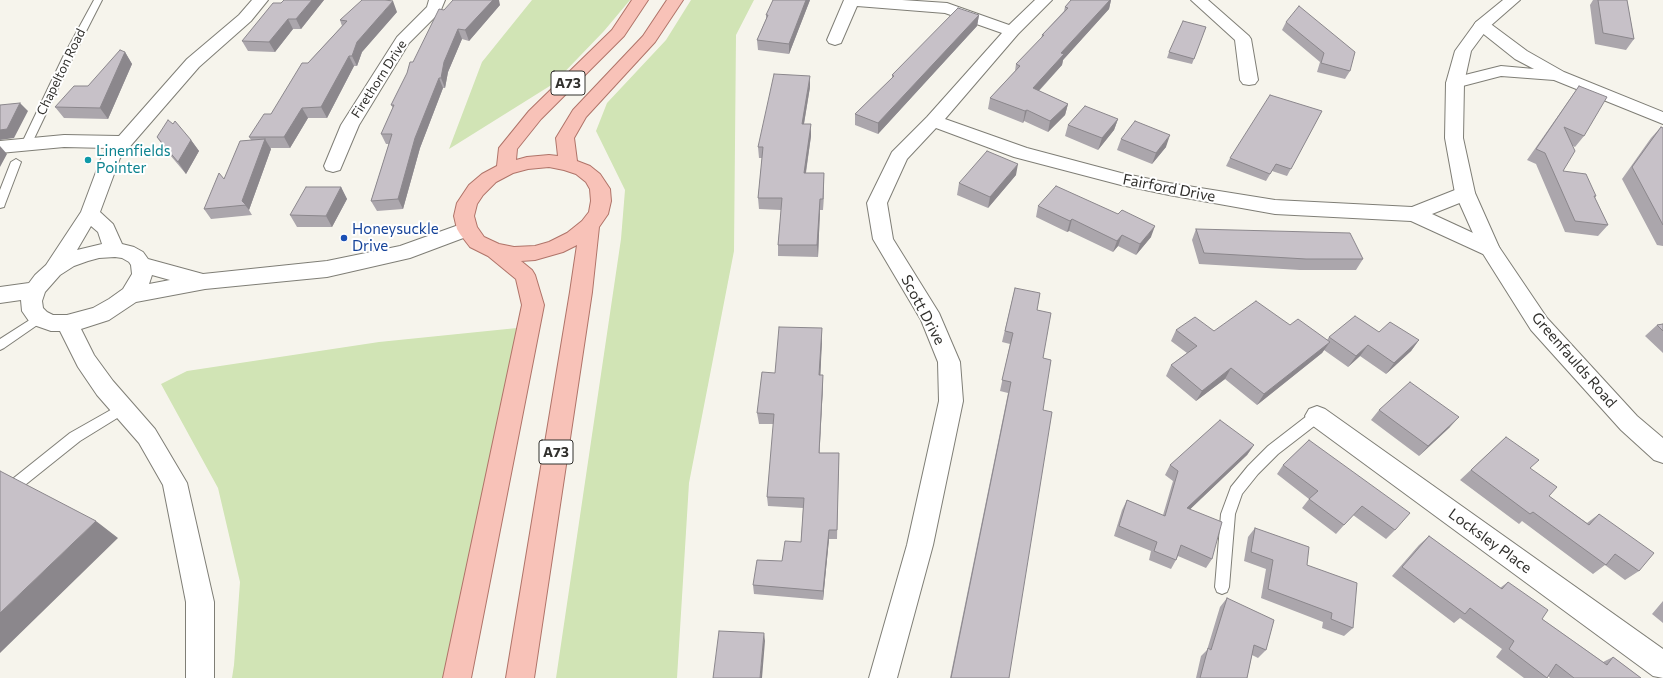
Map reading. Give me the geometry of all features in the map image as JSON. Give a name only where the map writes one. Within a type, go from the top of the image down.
[{"type":"main road","name":"A73","points":[[506,169],[508,148],[535,116],[618,33],[640,0]]},
{"type":"main road","name":"A73","points":[[568,164],[565,138],[579,114],[649,39],[675,0]]},
{"type":"main road","name":"A73","points":[[457,678],[533,305],[525,275],[495,251],[477,242],[467,229],[464,216],[467,203],[476,190],[489,178],[506,169],[527,163],[549,161],[568,164],[582,170],[593,178],[600,189],[601,201],[598,214],[589,226],[574,238],[556,247],[528,253],[514,254],[495,251]]},
{"type":"main road","name":"A73","points":[[520,678],[581,292],[589,226]]},
{"type":"street","points":[[53,270],[90,213],[111,156],[193,62],[245,18],[260,0]]},
{"type":"street","name":"Firethorn Drive","points":[[333,166],[350,125],[403,40],[434,9],[437,0]]},
{"type":"street","name":"Scott Drive","points":[[883,678],[920,545],[951,400],[949,362],[931,319],[883,239],[877,203],[900,156],[933,121],[1012,31],[1044,0]]},
{"type":"street","points":[[1199,0],[1243,39],[1249,80]]},
{"type":"street","name":"Greenfaulds Road","points":[[1512,0],[1482,25],[1464,51],[1455,83],[1454,138],[1465,193],[1490,249],[1539,324],[1629,423],[1663,453]]},
{"type":"street","points":[[835,40],[852,1],[947,8],[1012,31]]},
{"type":"street","points":[[1482,25],[1520,55],[1558,76],[1663,118]]},
{"type":"street","points":[[1455,83],[1501,70],[1558,76]]},
{"type":"street","name":"Fairford Drive","points":[[933,121],[1021,153],[1121,179],[1169,189],[1275,207],[1414,214],[1490,249]]},
{"type":"street","points":[[0,147],[64,141],[124,142]]},
{"type":"street","name":"Fairford Drive","points":[[1414,214],[1465,193]]},
{"type":"street","points":[[90,213],[106,229],[115,250]]},
{"type":"street","points":[[130,295],[205,282],[327,269],[402,253],[467,229]]},
{"type":"street","points":[[115,250],[127,252],[136,257],[141,264],[142,274],[138,284],[130,295],[117,305],[101,314],[84,320],[67,323],[51,323],[40,318],[32,311],[31,301],[34,290],[53,270],[67,261],[83,255],[99,251],[115,250]]},
{"type":"street","points":[[141,264],[205,282]]},
{"type":"street","points":[[0,295],[34,290]]},
{"type":"street","points":[[67,323],[86,361],[105,388],[147,436],[175,483],[200,602],[200,678]]},
{"type":"street","name":"Locksley Place","points":[[1317,416],[1663,666]]},
{"type":"lane","name":"Chapelton Road","points":[[26,145],[68,57],[98,0]]},
{"type":"lane","points":[[0,204],[16,162]]},
{"type":"lane","points":[[0,345],[40,318]]},
{"type":"lane","points":[[0,497],[75,437],[123,408]]},
{"type":"lane","points":[[1222,587],[1228,514],[1236,491],[1253,470],[1273,450],[1317,416]]},
{"type":"green space","points":[[532,0],[630,0],[604,31],[553,84],[449,149],[482,62]]},
{"type":"green space","points":[[691,0],[754,0],[736,35],[734,251],[689,483],[677,678],[556,678],[621,239],[625,190],[596,131],[607,103],[666,40]]},
{"type":"green space","points":[[517,328],[443,678],[232,678],[240,582],[218,488],[161,384],[187,371],[379,342]]},
{"type":"building","points":[[284,0],[312,0],[296,19],[288,19],[269,42],[242,41],[273,3],[281,3]]},
{"type":"building","points":[[362,0],[393,1],[357,42],[352,56],[349,56],[321,107],[302,108],[284,137],[249,137],[264,114],[271,114],[302,63],[308,63],[347,21],[340,20]]},
{"type":"building","points":[[453,0],[493,0],[465,30],[458,29],[444,62],[441,78],[439,78],[415,138],[398,199],[371,201],[392,134],[381,134],[394,105],[391,105],[407,73],[410,62],[413,62],[439,9],[444,10]]},
{"type":"building","points":[[773,0],[806,0],[789,44],[757,40]]},
{"type":"building","points":[[1071,0],[1110,0],[1061,53],[1064,54],[1033,88],[1068,104],[1050,121],[1027,110],[1025,111],[990,98],[1020,66],[1016,64],[1068,8],[1065,7]]},
{"type":"building","points":[[1598,0],[1627,0],[1634,39],[1603,33]]},
{"type":"building","points":[[1299,6],[1355,52],[1350,71],[1321,63],[1324,53],[1286,22]]},
{"type":"building","points":[[958,8],[979,15],[878,123],[855,114],[894,76],[892,75]]},
{"type":"building","points":[[1183,21],[1206,27],[1194,59],[1169,52]]},
{"type":"building","points":[[120,50],[125,52],[100,108],[55,107],[74,86],[88,86]]},
{"type":"building","points":[[774,74],[810,76],[802,124],[811,124],[804,173],[824,173],[823,199],[820,199],[817,245],[778,245],[782,198],[758,198],[763,147],[758,147]]},
{"type":"building","points":[[1579,86],[1607,97],[1584,136],[1564,127],[1575,151],[1563,171],[1586,174],[1596,196],[1594,196],[1608,225],[1575,221],[1545,153],[1536,149]]},
{"type":"building","points":[[1270,95],[1322,111],[1291,169],[1276,164],[1270,174],[1230,158]]},
{"type":"building","points":[[20,103],[7,129],[0,130],[0,105]]},
{"type":"building","points":[[1085,106],[1118,119],[1102,138],[1068,125]]},
{"type":"building","points":[[168,120],[173,124],[175,121],[191,140],[178,162],[157,137]]},
{"type":"building","points":[[1135,121],[1170,135],[1156,153],[1121,139]]},
{"type":"building","points":[[1661,127],[1663,128],[1663,225],[1632,167]]},
{"type":"building","points":[[265,139],[242,201],[246,205],[204,209],[219,173],[224,179],[240,141]]},
{"type":"building","points":[[987,151],[1018,164],[990,197],[959,183]]},
{"type":"building","points":[[1056,186],[1118,214],[1122,210],[1155,226],[1140,244],[1122,235],[1117,241],[1072,219],[1070,221],[1038,206]]},
{"type":"building","points":[[306,187],[341,187],[326,216],[290,215]]},
{"type":"building","points":[[1196,229],[1350,233],[1363,259],[1306,259],[1204,253]]},
{"type":"building","points":[[1015,288],[1040,293],[1037,310],[1051,313],[1043,358],[1051,360],[1043,410],[1052,412],[1009,678],[951,678],[1011,382],[1002,380],[1013,333],[1005,331]]},
{"type":"building","points":[[1256,301],[1290,325],[1298,319],[1330,342],[1264,394],[1231,368],[1202,391],[1171,365],[1197,346],[1176,330],[1195,317],[1214,331]]},
{"type":"building","points":[[1355,316],[1379,332],[1390,322],[1419,340],[1394,363],[1368,345],[1356,356],[1329,337]]},
{"type":"building","points":[[1663,324],[1663,331],[1657,325]]},
{"type":"building","points":[[779,327],[822,328],[819,375],[823,375],[819,453],[839,453],[837,530],[829,530],[823,591],[753,585],[757,560],[782,561],[785,541],[801,542],[804,498],[767,497],[774,414],[757,413],[762,372],[775,373]]},
{"type":"building","points":[[1410,382],[1459,417],[1428,446],[1379,410]]},
{"type":"building","points":[[1220,420],[1254,445],[1187,508],[1222,522],[1212,559],[1181,545],[1176,560],[1154,551],[1157,542],[1119,526],[1127,500],[1165,516],[1178,471],[1170,465]]},
{"type":"building","points":[[1506,437],[1539,460],[1530,468],[1557,487],[1549,496],[1589,525],[1599,514],[1654,553],[1639,571],[1615,554],[1606,565],[1533,512],[1530,514],[1471,470]]},
{"type":"building","points":[[1309,440],[1410,513],[1395,530],[1362,506],[1344,525],[1309,499],[1318,491],[1283,465]]},
{"type":"building","points":[[0,471],[96,521],[0,613]]},
{"type":"building","points":[[1255,528],[1309,547],[1307,565],[1357,583],[1353,628],[1331,619],[1332,613],[1268,589],[1273,560],[1251,552]]},
{"type":"building","points":[[1429,536],[1502,589],[1508,582],[1548,610],[1542,619],[1607,665],[1613,657],[1641,678],[1574,678],[1556,664],[1547,678],[1509,649],[1514,641],[1470,608],[1465,614],[1402,567]]},
{"type":"building","points":[[1227,598],[1274,620],[1266,650],[1254,645],[1247,678],[1200,678],[1208,648],[1211,650]]},
{"type":"building","points":[[719,631],[764,633],[760,678],[713,678]]},
{"type":"place","name":"Linenfields Pointer","points":[[88,160]]},
{"type":"place","name":"Honeysuckle Drive","points":[[344,238]]}]
